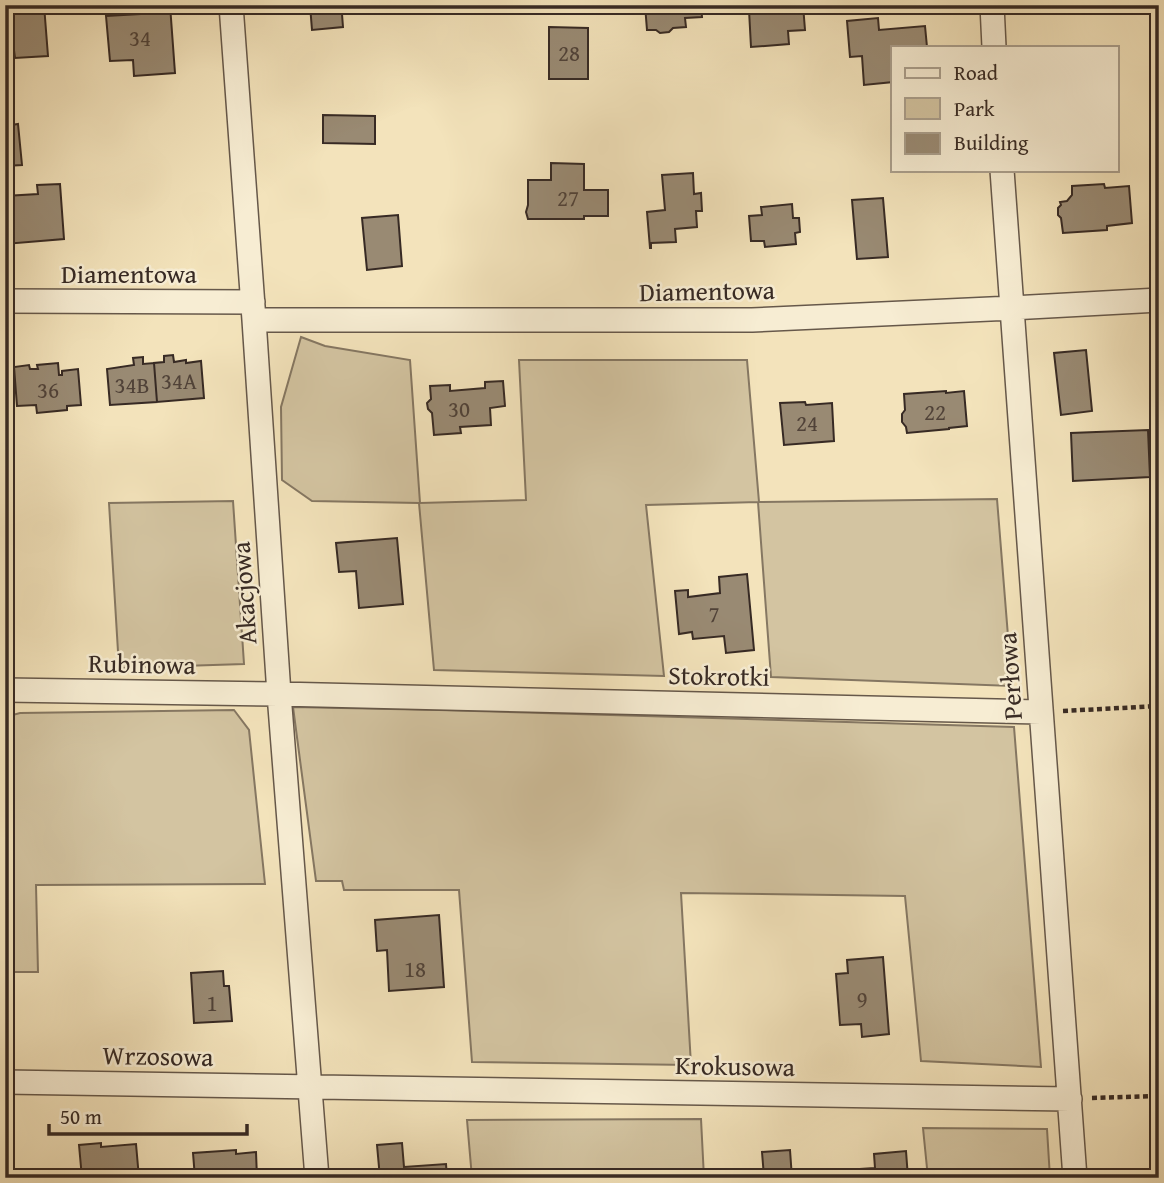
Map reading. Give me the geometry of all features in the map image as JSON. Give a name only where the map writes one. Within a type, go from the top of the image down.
[{"type":"street","name":"Akacjowa","points":[[231,5],[279,694],[317,1178]]},
{"type":"street","points":[[992,5],[994,46]]},
{"type":"street","name":"Perłowa","points":[[1002,172],[1075,1178]]},
{"type":"street","name":"Diamentowa","points":[[5,301],[254,311],[752,320],[1159,300]]},
{"type":"street","name":"Rubinowa","points":[[5,690],[279,694]]},
{"type":"street","name":"Stokrotki","points":[[279,694],[1041,712]]},
{"type":"street","name":"Wrzosowa","points":[[5,1082],[310,1087]]},
{"type":"street","name":"Krokusowa","points":[[310,1087],[1070,1099]]},
{"type":"path","points":[[1041,712],[1159,706]]},
{"type":"path","points":[[1070,1099],[1159,1096]]},
{"type":"green space","points":[[301,337],[325,346],[410,360],[420,503],[526,500],[519,360],[747,360],[759,502],[997,499],[1012,686],[771,677],[758,502],[646,505],[664,676],[434,670],[419,503],[312,501],[282,480],[281,407]]},
{"type":"green space","points":[[233,501],[244,664],[119,668],[109,503]]},
{"type":"green space","points":[[293,707],[1014,727],[1041,1067],[921,1061],[905,896],[681,893],[691,1065],[472,1062],[459,890],[344,890],[342,881],[316,881]]},
{"type":"green space","points":[[234,710],[249,730],[265,884],[36,885],[38,972],[5,972],[5,717],[20,713]]},
{"type":"green space","points":[[701,1119],[704,1178],[472,1178],[467,1120]]},
{"type":"green space","points":[[923,1128],[1047,1129],[1050,1178],[928,1178]]},
{"type":"building","points":[[5,5],[44,5],[48,56],[15,58],[13,43],[5,43]]},
{"type":"building","points":[[139,5],[170,5],[175,73],[134,76],[133,60],[110,61],[106,16],[140,14]]},
{"type":"building","points":[[310,5],[349,5],[349,14],[342,14],[343,27],[312,30]]},
{"type":"building","points":[[645,5],[701,5],[702,17],[685,18],[686,27],[660,33],[647,30]]},
{"type":"building","points":[[775,5],[803,5],[805,30],[788,31],[789,44],[751,47],[749,10],[775,8]]},
{"type":"building","points":[[1152,5],[1159,5],[1159,26],[1153,26]]},
{"type":"building","points":[[878,18],[879,30],[925,26],[927,46],[891,46],[891,82],[864,85],[862,56],[850,57],[847,21]]},
{"type":"building","points":[[549,27],[588,28],[588,79],[549,79]]},
{"type":"building","points":[[323,115],[375,116],[375,144],[323,143]]},
{"type":"building","points":[[18,124],[22,165],[5,166],[5,126]]},
{"type":"building","points":[[551,163],[584,164],[584,190],[608,190],[608,216],[528,219],[528,180],[551,180]]},
{"type":"building","points":[[693,173],[694,194],[701,193],[702,211],[696,211],[697,227],[675,229],[676,242],[651,243],[650,248],[647,212],[665,210],[662,175]]},
{"type":"building","points":[[60,184],[64,239],[5,244],[5,196],[38,194],[37,185]]},
{"type":"building","points":[[1104,184],[1105,188],[1129,186],[1132,223],[1107,226],[1107,230],[1063,233],[1058,208],[1060,202],[1067,201],[1072,195],[1072,186]]},
{"type":"building","points":[[883,198],[888,257],[857,259],[852,200]]},
{"type":"building","points":[[792,204],[793,218],[799,218],[800,232],[795,233],[796,244],[765,247],[764,241],[751,241],[749,216],[762,215],[761,207]]},
{"type":"building","points":[[398,215],[402,266],[367,270],[362,218]]},
{"type":"building","points":[[1086,350],[1092,411],[1061,415],[1054,353]]},
{"type":"building","points":[[173,355],[174,362],[201,361],[204,398],[157,402],[154,363],[164,362],[164,356]]},
{"type":"building","points":[[143,357],[143,364],[154,363],[157,402],[110,405],[107,369],[134,365],[133,358]]},
{"type":"building","points":[[58,363],[59,375],[62,375],[62,371],[78,369],[81,405],[67,406],[67,410],[37,413],[36,405],[17,406],[14,367],[29,365],[30,369],[38,369],[37,365]]},
{"type":"building","points":[[503,381],[505,406],[490,408],[491,425],[460,427],[461,433],[434,435],[432,413],[427,403],[431,399],[430,386],[450,385],[450,391],[485,388],[485,382]]},
{"type":"building","points":[[964,391],[967,426],[907,433],[902,422],[905,410],[904,394]]},
{"type":"building","points":[[805,402],[806,405],[832,403],[834,441],[784,445],[780,403]]},
{"type":"building","points":[[1148,430],[1150,477],[1073,481],[1071,433]]},
{"type":"building","points":[[397,538],[403,604],[359,608],[356,571],[339,572],[336,543]]},
{"type":"building","points":[[747,574],[754,650],[726,653],[724,636],[693,639],[692,632],[679,634],[675,591],[688,590],[688,597],[720,593],[719,577]]},
{"type":"building","points":[[439,915],[444,987],[389,991],[387,950],[377,951],[375,920]]},
{"type":"building","points":[[883,957],[889,1034],[862,1037],[861,1024],[840,1025],[836,974],[848,973],[847,960]]},
{"type":"building","points":[[223,971],[224,986],[229,986],[232,1021],[194,1023],[191,973]]},
{"type":"building","points":[[101,1143],[101,1147],[136,1144],[139,1178],[82,1178],[79,1145]]},
{"type":"building","points":[[402,1143],[404,1167],[446,1164],[447,1178],[380,1178],[377,1145]]},
{"type":"building","points":[[5,1148],[8,1175],[37,1170],[38,1178],[5,1178]]},
{"type":"building","points":[[236,1150],[236,1154],[256,1152],[257,1178],[195,1178],[193,1153]]},
{"type":"building","points":[[790,1150],[792,1178],[760,1178],[764,1177],[762,1152]]},
{"type":"building","points":[[906,1151],[908,1178],[831,1178],[830,1171],[875,1168],[874,1154]]}]
